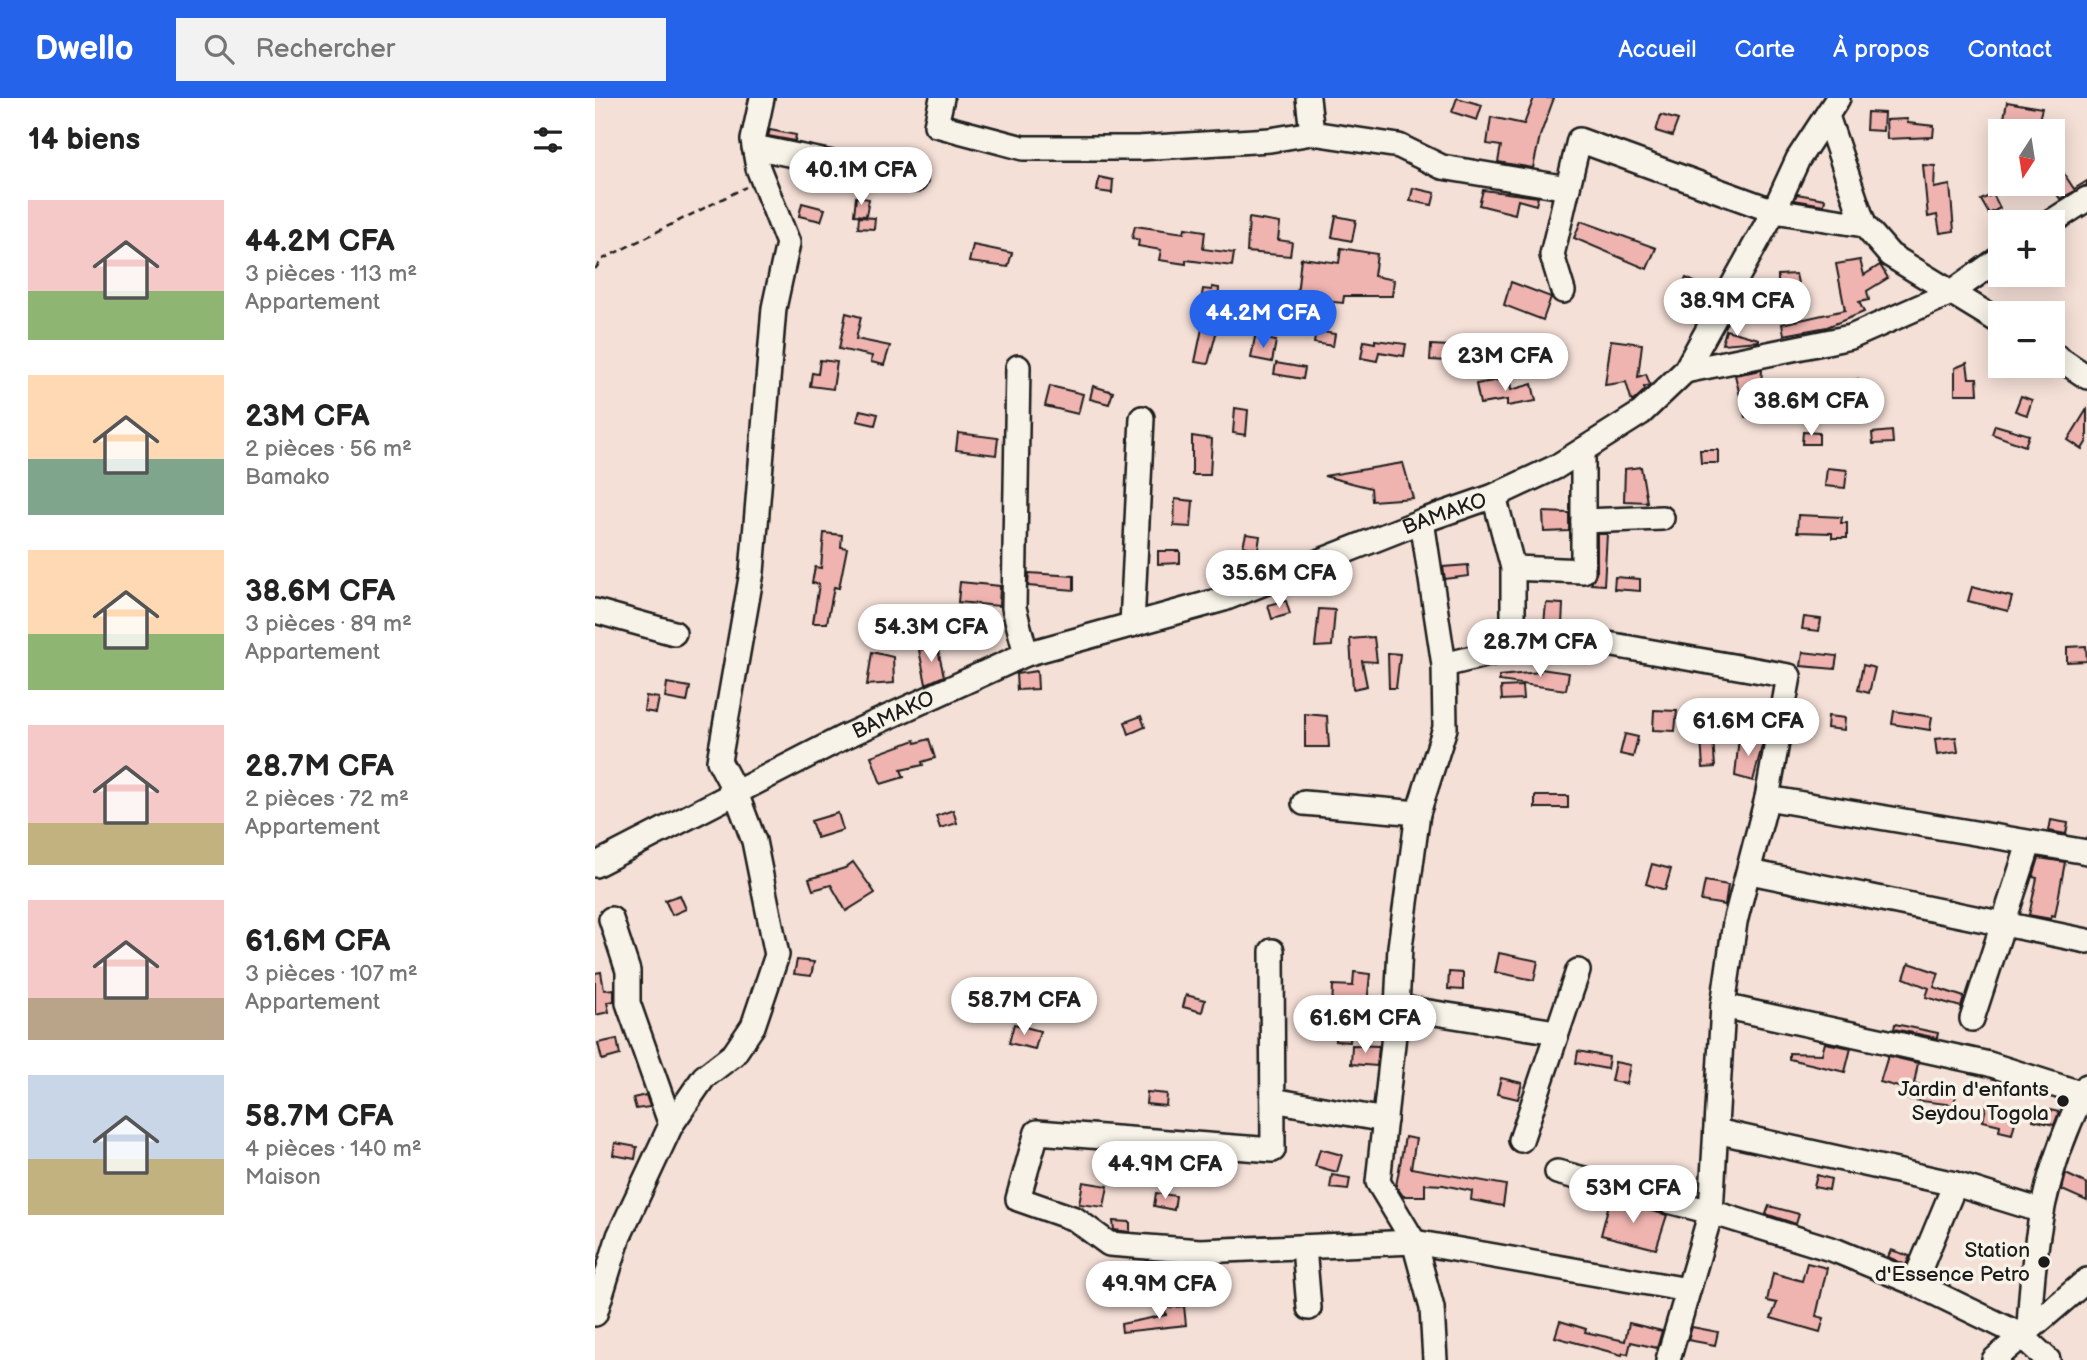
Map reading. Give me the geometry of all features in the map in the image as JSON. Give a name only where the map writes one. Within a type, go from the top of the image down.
[{"type":"street","points":[[595,1314],[619,1236],[671,1125],[704,1077],[734,1054],[753,1026],[777,955],[754,841],[736,793],[719,761],[753,572],[774,308],[788,243],[762,180],[754,147],[762,98]]},
{"type":"street","points":[[943,98],[936,125],[1023,148],[1137,148],[1270,140],[1312,133],[1399,146],[1442,167],[1568,188]]},
{"type":"street","points":[[1308,98],[1312,133]]},
{"type":"street","points":[[1833,107],[1864,225],[1890,255],[1988,314]]},
{"type":"street","name":"BAMAKO","points":[[595,865],[844,737],[1026,654],[1224,600],[1422,521],[1494,496],[1556,467],[1640,413],[1685,371],[1774,211],[1798,159],[1833,107]]},
{"type":"street","points":[[1563,291],[1552,255],[1579,140],[1774,211],[1864,225]]},
{"type":"street","points":[[754,147],[915,180]]},
{"type":"street","points":[[2065,213],[2087,199]]},
{"type":"street","points":[[1685,371],[1851,337],[1951,293],[1988,267]]},
{"type":"street","points":[[2065,362],[2087,377]]},
{"type":"street","points":[[1018,367],[1014,608],[1026,654]]},
{"type":"street","points":[[1132,625],[1142,418]]},
{"type":"street","points":[[1513,568],[1583,571],[1583,450]]},
{"type":"street","points":[[1444,665],[1513,648],[1513,568],[1494,496]]},
{"type":"street","points":[[1583,522],[1662,518]]},
{"type":"street","points":[[1422,521],[1444,665],[1445,728],[1418,813],[1400,947],[1398,1007],[1378,1182],[1414,1242],[1432,1308],[1435,1360]]},
{"type":"street","points":[[595,611],[674,633]]},
{"type":"street","points":[[1513,636],[1585,640],[1789,676],[1767,798],[1750,873],[1735,922],[1723,1006],[1711,1212],[1668,1360]]},
{"type":"street","points":[[1767,798],[2087,852]]},
{"type":"street","points":[[1304,803],[1418,813]]},
{"type":"street","points":[[1972,1019],[2029,844]]},
{"type":"street","points":[[1750,873],[2087,941]]},
{"type":"street","points":[[611,919],[628,971],[628,1003],[671,1125]]},
{"type":"street","points":[[1272,951],[1273,1150],[1037,1132],[1018,1199],[1075,1219],[1109,1244],[1200,1251],[1414,1242],[1688,1290]]},
{"type":"street","points":[[1521,1140],[1578,971]]},
{"type":"street","points":[[1723,1006],[1989,1064],[2085,1090],[2050,1173],[2033,1251],[2025,1331]]},
{"type":"street","points":[[1398,1007],[1556,1032]]},
{"type":"street","points":[[1273,1100],[1385,1120]]},
{"type":"street","points":[[1716,1131],[1955,1184],[2042,1212]]},
{"type":"street","points":[[1557,1172],[1711,1212],[1837,1251],[2025,1331],[2048,1360]]},
{"type":"street","points":[[1914,1283],[1955,1184]]},
{"type":"street","points":[[1304,1247],[1309,1308]]},
{"type":"street","points":[[1994,1360],[2087,1280]]},
{"type":"path","points":[[595,269],[603,259],[727,195],[762,180]]},
{"type":"building","points":[[1457,98],[1482,105],[1477,120],[1452,112]]},
{"type":"building","points":[[1534,98],[1554,98],[1540,136],[1533,168],[1498,162],[1501,146],[1487,144],[1491,117],[1524,124]]},
{"type":"building","points":[[2007,102],[2042,108],[2039,119],[2004,118]]},
{"type":"building","points":[[1867,112],[1884,113],[1883,131],[1866,130]]},
{"type":"building","points":[[1661,115],[1678,120],[1672,136],[1656,131]]},
{"type":"building","points":[[1907,119],[1908,123],[1934,126],[1933,137],[1887,139],[1886,120]]},
{"type":"building","points":[[770,130],[796,135],[795,141],[768,136]]},
{"type":"building","points":[[1923,165],[1935,166],[1934,188],[1950,185],[1954,231],[1940,233],[1937,215],[1928,217]]},
{"type":"building","points":[[2065,175],[2074,189],[2087,181],[2087,185],[2060,199],[2058,196],[2065,196]]},
{"type":"building","points":[[1099,177],[1113,180],[1112,193],[1097,191]]},
{"type":"building","points":[[1413,188],[1435,193],[1432,205],[1410,201]]},
{"type":"building","points":[[1483,190],[1538,197],[1536,205],[1518,200],[1515,214],[1479,205]]},
{"type":"building","points":[[1797,194],[1825,199],[1824,205],[1794,200]]},
{"type":"building","points":[[1994,196],[2000,208],[1988,210],[1988,212],[1981,200]]},
{"type":"building","points":[[856,197],[869,199],[866,216],[854,215]]},
{"type":"building","points":[[802,203],[825,209],[821,221],[799,216]]},
{"type":"building","points":[[1336,216],[1356,220],[1352,241],[1332,237]]},
{"type":"building","points":[[859,217],[875,218],[874,229],[858,228]]},
{"type":"building","points":[[1249,218],[1280,223],[1278,240],[1292,242],[1290,256],[1247,252]]},
{"type":"building","points":[[1581,221],[1656,248],[1647,269],[1574,238]]},
{"type":"building","points":[[1135,226],[1184,233],[1185,228],[1205,231],[1203,249],[1234,253],[1232,266],[1186,260],[1186,264],[1159,260],[1161,250],[1138,246],[1139,240],[1132,238]]},
{"type":"building","points":[[973,245],[1012,253],[1008,267],[969,262]]},
{"type":"building","points":[[1341,248],[1377,254],[1374,276],[1394,280],[1392,296],[1344,296],[1343,303],[1313,300],[1311,308],[1296,305],[1301,258],[1339,263]]},
{"type":"building","points":[[1860,260],[1864,275],[1880,265],[1888,278],[1867,291],[1869,300],[1859,302],[1864,312],[1827,327],[1784,335],[1782,324],[1845,310],[1836,264]]},
{"type":"building","points":[[1796,274],[1799,288],[1778,288],[1778,275]]},
{"type":"building","points":[[1686,278],[1713,291],[1715,289],[1696,323],[1670,310]]},
{"type":"building","points":[[1511,282],[1551,297],[1543,320],[1504,305]]},
{"type":"building","points":[[1212,287],[1219,288],[1217,318],[1220,319],[1208,364],[1195,362],[1204,319],[1198,318],[1203,289],[1212,290]]},
{"type":"building","points":[[846,313],[861,317],[856,339],[890,346],[884,365],[871,362],[872,356],[839,349]]},
{"type":"building","points":[[1726,330],[1759,339],[1759,341],[1722,344]]},
{"type":"building","points":[[1316,331],[1335,334],[1333,346],[1314,343]]},
{"type":"building","points":[[1255,337],[1276,341],[1272,362],[1251,358]]},
{"type":"building","points":[[1375,340],[1406,344],[1404,356],[1379,352],[1377,361],[1361,358],[1364,341],[1375,343]]},
{"type":"building","points":[[1611,340],[1642,344],[1638,377],[1646,374],[1650,385],[1644,387],[1645,390],[1632,402],[1626,382],[1605,385]]},
{"type":"building","points":[[1431,345],[1449,346],[1448,361],[1430,360]]},
{"type":"building","points":[[820,360],[837,362],[833,389],[810,386],[812,373],[818,374]]},
{"type":"building","points":[[1276,363],[1305,368],[1303,379],[1274,374]]},
{"type":"building","points":[[1967,363],[1969,378],[1977,378],[1978,394],[1955,394],[1955,368]]},
{"type":"building","points":[[1762,370],[1759,416],[1745,417],[1735,375]]},
{"type":"building","points":[[1510,378],[1511,390],[1532,384],[1536,401],[1507,406],[1507,400],[1480,404],[1476,384]]},
{"type":"building","points":[[1858,379],[1867,405],[1850,411],[1845,383]]},
{"type":"building","points":[[1050,386],[1083,394],[1078,414],[1045,406]]},
{"type":"building","points":[[1093,386],[1113,392],[1109,404],[1090,399]]},
{"type":"building","points":[[2021,396],[2032,400],[2027,415],[2015,411]]},
{"type":"building","points":[[1235,408],[1248,410],[1246,435],[1233,433]]},
{"type":"building","points":[[2087,409],[2087,441],[2082,449],[2068,440]]},
{"type":"building","points":[[860,410],[878,414],[875,425],[857,421]]},
{"type":"building","points":[[1995,425],[2029,435],[2025,446],[1992,434]]},
{"type":"building","points":[[1892,431],[1893,443],[1873,444],[1872,433]]},
{"type":"building","points":[[1803,432],[1819,433],[1819,444],[1802,444]]},
{"type":"building","points":[[958,433],[998,438],[996,455],[956,450]]},
{"type":"building","points":[[1192,436],[1212,439],[1210,475],[1192,475]]},
{"type":"building","points":[[1700,450],[1718,450],[1718,463],[1701,463]]},
{"type":"building","points":[[1403,463],[1413,498],[1372,501],[1371,488],[1324,476]]},
{"type":"building","points":[[1641,467],[1647,502],[1624,501],[1625,469]]},
{"type":"building","points":[[1827,468],[1847,470],[1845,488],[1825,486]]},
{"type":"building","points":[[1175,499],[1193,501],[1191,527],[1174,526]]},
{"type":"building","points":[[1543,512],[1569,513],[1569,531],[1544,532]]},
{"type":"building","points":[[1798,515],[1842,517],[1841,523],[1847,523],[1847,538],[1832,538],[1832,533],[1797,532]]},
{"type":"building","points":[[824,533],[842,535],[841,547],[847,548],[839,588],[834,587],[827,623],[813,623],[819,584],[812,583],[815,567],[821,568]]},
{"type":"building","points":[[1246,534],[1260,536],[1258,549],[1243,546]]},
{"type":"building","points":[[1597,534],[1607,534],[1604,585],[1591,584],[1597,571]]},
{"type":"building","points":[[1158,551],[1180,551],[1180,563],[1158,564]]},
{"type":"building","points":[[1468,565],[1469,576],[1445,579],[1443,567]]},
{"type":"building","points":[[1029,573],[1074,576],[1074,590],[1028,586]]},
{"type":"building","points":[[1615,577],[1640,579],[1640,591],[1614,589]]},
{"type":"building","points":[[960,582],[1000,586],[999,606],[958,602]]},
{"type":"building","points":[[1972,587],[2012,597],[2008,611],[1968,601]]},
{"type":"building","points":[[1286,601],[1290,614],[1272,619],[1268,605]]},
{"type":"building","points":[[1546,603],[1563,604],[1562,625],[1544,624]]},
{"type":"building","points":[[1319,609],[1335,610],[1332,646],[1315,647]]},
{"type":"building","points":[[1804,617],[1821,619],[1819,631],[1802,629]]},
{"type":"building","points":[[1374,637],[1377,662],[1362,661],[1367,686],[1353,689],[1350,639]]},
{"type":"building","points":[[937,646],[944,676],[926,684],[919,650]]},
{"type":"building","points":[[2086,646],[2087,661],[2067,662],[2067,647]]},
{"type":"building","points":[[872,652],[893,657],[894,683],[867,685]]},
{"type":"building","points":[[1803,652],[1837,656],[1835,669],[1801,666]]},
{"type":"building","points":[[1388,653],[1400,654],[1396,688],[1389,688]]},
{"type":"building","points":[[1863,665],[1875,668],[1869,693],[1858,690]]},
{"type":"building","points":[[1540,669],[1569,673],[1566,690],[1499,681],[1499,676],[1540,672]]},
{"type":"building","points":[[1037,671],[1038,689],[1017,690],[1016,674]]},
{"type":"building","points":[[667,683],[690,687],[687,702],[665,698]]},
{"type":"building","points":[[1522,686],[1523,699],[1502,700],[1501,687]]},
{"type":"building","points":[[646,696],[659,698],[656,713],[644,711]]},
{"type":"building","points":[[1654,710],[1677,711],[1675,731],[1653,730]]},
{"type":"building","points":[[1894,711],[1932,717],[1930,730],[1892,724]]},
{"type":"building","points":[[1305,714],[1327,716],[1329,747],[1305,747]]},
{"type":"building","points":[[1141,716],[1145,727],[1129,734],[1125,722]]},
{"type":"building","points":[[1828,716],[1845,718],[1844,730],[1827,728]]},
{"type":"building","points":[[1700,722],[1712,723],[1715,767],[1703,768]]},
{"type":"building","points":[[1625,734],[1638,737],[1633,757],[1620,754]]},
{"type":"building","points":[[1739,737],[1763,742],[1753,781],[1735,776]]},
{"type":"building","points":[[1956,737],[1958,752],[1937,755],[1935,739]]},
{"type":"building","points":[[929,739],[935,758],[922,762],[923,765],[901,770],[904,777],[881,784],[871,756],[915,740],[916,743]]},
{"type":"building","points":[[1535,796],[1568,796],[1568,808],[1535,808]]},
{"type":"building","points":[[953,810],[957,823],[940,828],[936,816]]},
{"type":"building","points":[[838,813],[843,830],[817,838],[811,821]]},
{"type":"building","points":[[2051,820],[2068,823],[2066,834],[2049,831]]},
{"type":"building","points":[[2039,858],[2065,862],[2055,916],[2052,915],[2051,919],[2029,915],[2037,878],[2033,877]]},
{"type":"building","points":[[853,862],[875,893],[846,911],[831,885],[813,890],[809,879],[845,868]]},
{"type":"building","points":[[1652,864],[1671,869],[1665,890],[1646,884]]},
{"type":"building","points":[[1705,881],[1728,885],[1725,905],[1701,901]]},
{"type":"building","points":[[680,895],[686,909],[672,915],[665,900]]},
{"type":"building","points":[[1499,953],[1538,961],[1534,980],[1495,972]]},
{"type":"building","points":[[797,960],[814,962],[811,976],[794,974]]},
{"type":"building","points":[[1909,963],[1939,973],[1934,987],[1964,997],[1961,1007],[1926,997],[1929,988],[1904,978]]},
{"type":"building","points":[[601,972],[604,990],[614,989],[614,1001],[607,1002],[609,1012],[595,1015],[595,973]]},
{"type":"building","points":[[1354,972],[1370,974],[1366,1014],[1352,1013],[1350,1042],[1335,1041],[1337,1011],[1332,1010],[1333,985],[1353,986]]},
{"type":"building","points":[[1449,972],[1463,973],[1463,990],[1448,989]]},
{"type":"building","points":[[998,984],[1022,990],[1019,1002],[995,995]]},
{"type":"building","points":[[1186,995],[1205,1000],[1202,1012],[1183,1007]]},
{"type":"building","points":[[1014,1024],[1040,1031],[1035,1049],[1009,1043]]},
{"type":"building","points":[[1895,1024],[1938,1033],[1937,1038],[1894,1029]]},
{"type":"building","points":[[617,1039],[620,1055],[602,1060],[598,1043]]},
{"type":"building","points":[[1825,1043],[1851,1048],[1845,1072],[1789,1059],[1789,1053],[1822,1054]]},
{"type":"building","points":[[1352,1045],[1379,1046],[1377,1066],[1351,1064]]},
{"type":"building","points":[[1578,1051],[1609,1057],[1607,1069],[1576,1063]]},
{"type":"building","points":[[1888,1056],[1918,1063],[1914,1084],[1957,1089],[1954,1105],[1905,1099],[1906,1089],[1880,1082]]},
{"type":"building","points":[[1615,1062],[1630,1065],[1626,1084],[1611,1081]]},
{"type":"building","points":[[1501,1078],[1522,1083],[1518,1099],[1497,1094]]},
{"type":"building","points":[[1147,1092],[1167,1094],[1166,1106],[1146,1104]]},
{"type":"building","points":[[646,1095],[650,1107],[636,1109],[633,1098]]},
{"type":"building","points":[[1987,1102],[2018,1110],[2012,1134],[1999,1131],[2000,1125],[1983,1121]]},
{"type":"building","points":[[2036,1107],[2059,1112],[2054,1125],[2033,1120]]},
{"type":"building","points":[[1405,1137],[1416,1139],[1411,1168],[1506,1185],[1503,1206],[1471,1200],[1472,1191],[1443,1185],[1425,1184],[1425,1196],[1403,1196],[1396,1186]]},
{"type":"building","points":[[615,1143],[637,1147],[635,1159],[613,1155]]},
{"type":"building","points":[[1320,1149],[1342,1155],[1337,1172],[1315,1166]]},
{"type":"building","points":[[2066,1174],[2087,1184],[2087,1201],[2062,1190]]},
{"type":"building","points":[[1332,1175],[1350,1178],[1348,1190],[1330,1188]]},
{"type":"building","points":[[1817,1175],[1831,1179],[1829,1190],[1814,1187]]},
{"type":"building","points":[[1083,1182],[1108,1186],[1104,1207],[1079,1204]]},
{"type":"building","points":[[1156,1193],[1176,1196],[1174,1210],[1154,1206]]},
{"type":"building","points":[[1610,1200],[1667,1215],[1656,1249],[1601,1235]]},
{"type":"building","points":[[1769,1206],[1799,1214],[1796,1224],[1766,1214]]},
{"type":"building","points":[[1113,1221],[1130,1222],[1130,1232],[1114,1230]]},
{"type":"building","points":[[1891,1250],[1910,1256],[1906,1265],[1888,1257]]},
{"type":"building","points":[[1807,1263],[1827,1268],[1816,1316],[1824,1318],[1820,1332],[1771,1318],[1777,1303],[1767,1301],[1773,1273],[1802,1281]]},
{"type":"building","points":[[1184,1306],[1186,1325],[1122,1332],[1121,1324],[1166,1315],[1165,1308]]},
{"type":"building","points":[[1560,1321],[1586,1329],[1585,1332],[1625,1341],[1629,1323],[1662,1331],[1657,1348],[1631,1342],[1628,1354],[1622,1355],[1555,1337]]},
{"type":"building","points":[[1692,1327],[1718,1332],[1715,1345],[1688,1340]]},
{"type":"place","name":"Jardin d'enfants Seydou Togola","points":[[2063,1101]]},
{"type":"place","name":"Station d'Essence Petro","points":[[2044,1262]]}]
